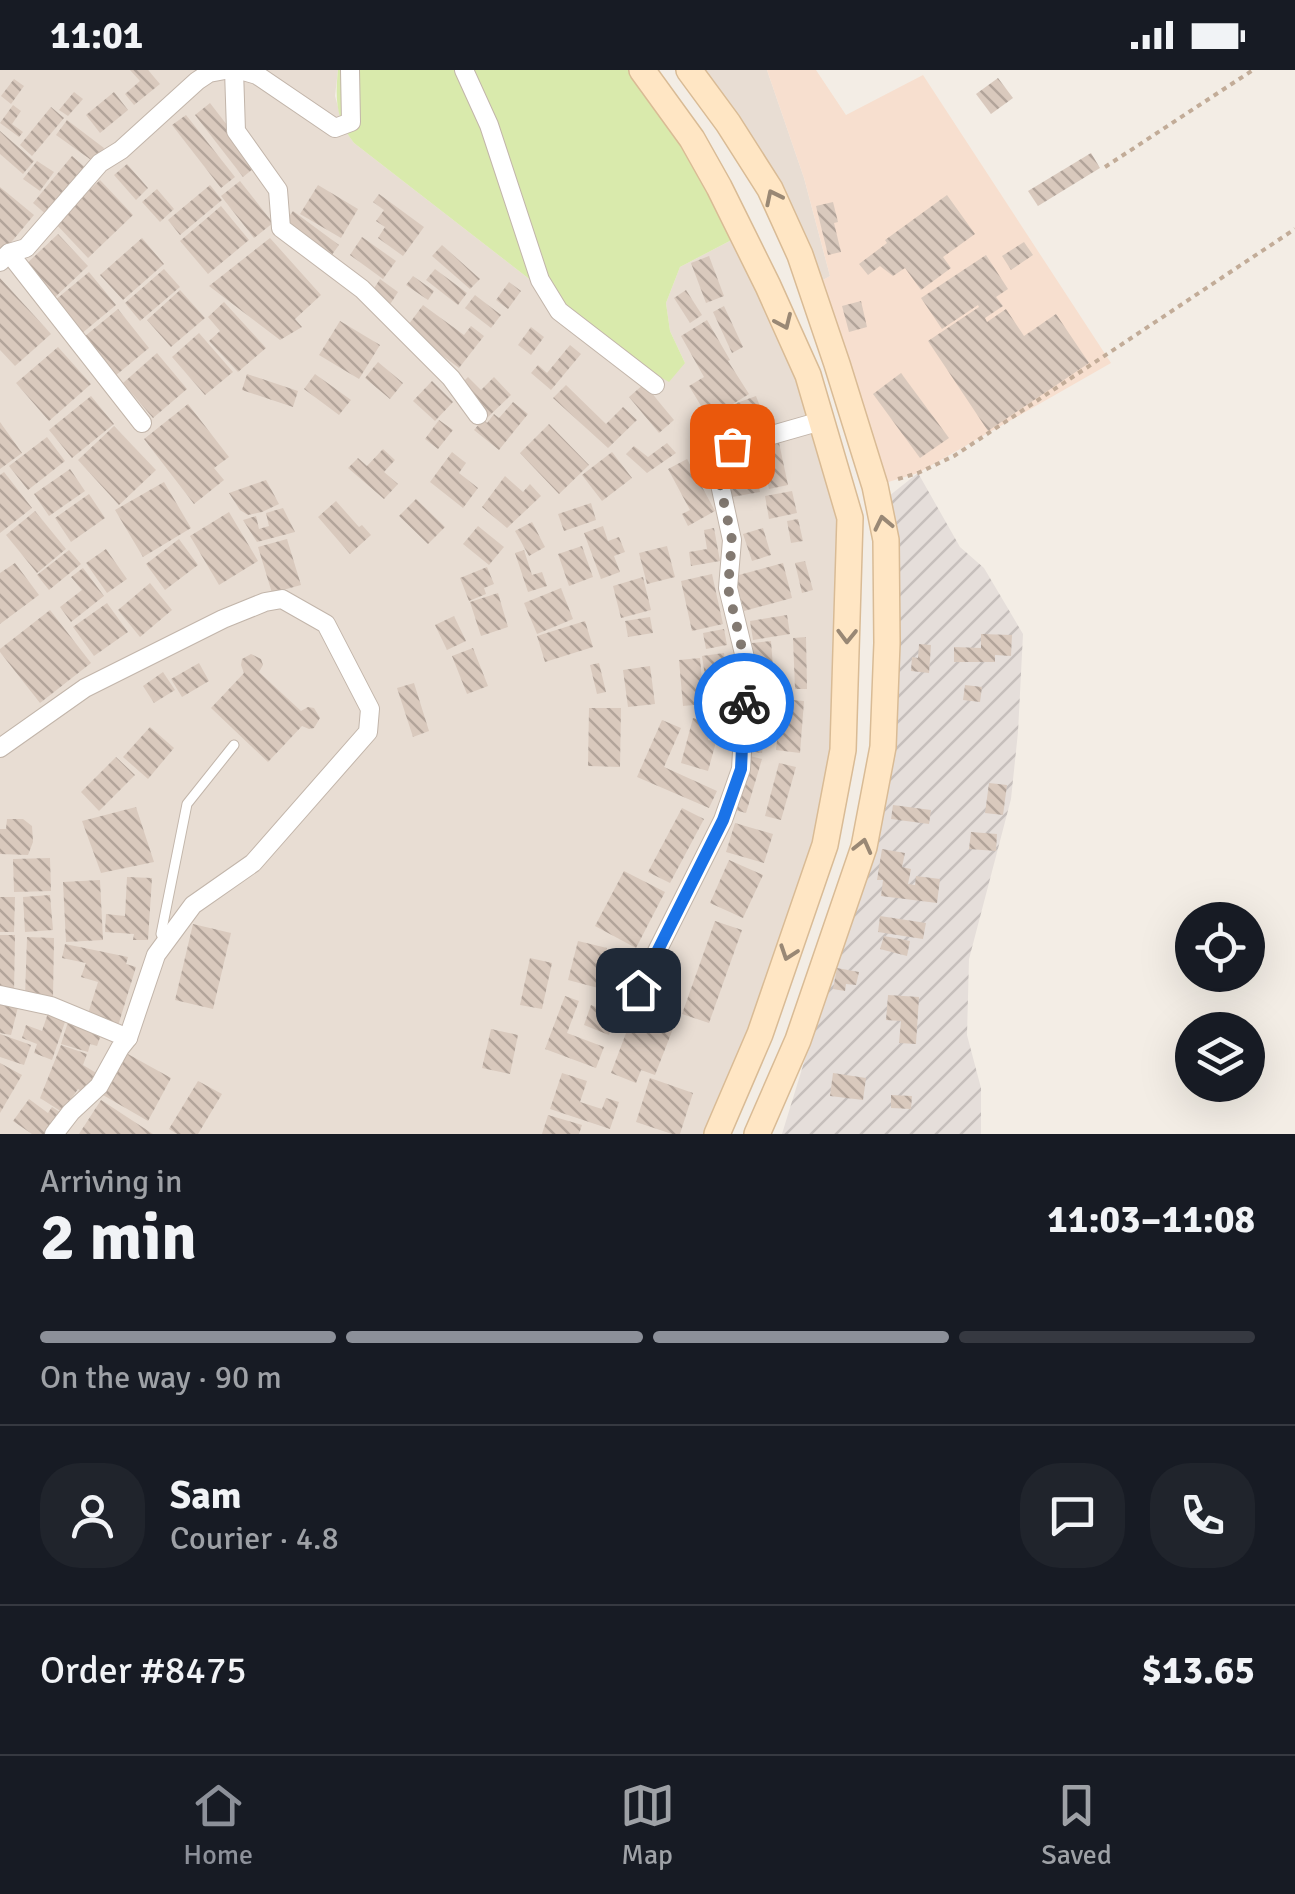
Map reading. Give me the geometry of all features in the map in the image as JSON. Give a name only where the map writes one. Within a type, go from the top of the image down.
[{"type":"main road","points":[[642,70],[692,139],[727,202],[808,375],[850,518],[843,750],[825,845],[760,1034],[717,1134]]},
{"type":"main road","points":[[689,70],[770,189],[800,255],[870,468],[886,540],[883,747],[864,847],[798,1040],[757,1134]]},
{"type":"street","points":[[142,422],[4,258],[26,248],[100,164],[122,150],[197,81],[224,70]]},
{"type":"street","points":[[350,70],[351,122],[335,128],[257,75],[237,70],[236,130],[278,190],[280,228],[362,289],[450,378],[478,415]]},
{"type":"street","points":[[464,70],[488,125],[540,280],[559,312],[655,385]]},
{"type":"street","points":[[638,990],[723,820],[741,769],[746,666],[728,588],[732,540],[713,452],[821,421]]},
{"type":"street","points":[[0,748],[85,688],[223,619],[282,599],[326,624],[370,709],[368,732],[253,864],[193,906],[156,955],[128,1038],[99,1086],[54,1134]]},
{"type":"street","points":[[0,995],[51,1006],[128,1038]]},
{"type":"lane","points":[[166,942],[161,934],[187,804],[234,745]]},
{"type":"path","points":[[1105,166],[1253,70]]},
{"type":"path","points":[[918,472],[954,456],[1295,229]]},
{"type":"shaded area","points":[[0,70],[338,70],[335,96],[344,129],[354,143],[644,368],[685,363],[670,331],[666,303],[680,267],[743,234],[850,518],[825,845],[717,1134],[0,1134]]},
{"type":"shaded area","points":[[689,70],[767,70],[804,178],[830,276],[811,287]]},
{"type":"shaded area","points":[[767,70],[816,70],[846,115],[923,75],[1111,363],[918,473],[875,486],[811,287],[830,276],[804,178]]},
{"type":"shaded area","points":[[918,473],[960,547],[984,568],[1023,634],[1011,799],[969,959],[967,1035],[981,1088],[981,1134],[782,1134],[840,945],[896,741],[889,496]]},
{"type":"green space","points":[[338,70],[642,70],[743,234],[680,267],[666,303],[670,331],[685,363],[669,382],[644,368],[354,143],[338,109]]},
{"type":"building","points":[[130,70],[148,70],[160,84],[134,105],[125,94],[140,81]]},
{"type":"building","points":[[998,78],[1013,98],[991,114],[976,94]]},
{"type":"building","points":[[14,79],[24,86],[11,104],[1,96]]},
{"type":"building","points":[[74,92],[83,99],[68,116],[59,110]]},
{"type":"building","points":[[114,92],[128,110],[100,133],[86,115]]},
{"type":"building","points":[[210,103],[258,165],[243,177],[195,115]]},
{"type":"building","points":[[13,105],[21,111],[12,124],[23,132],[19,137],[0,123]]},
{"type":"building","points":[[51,107],[64,118],[32,156],[20,145]]},
{"type":"building","points":[[186,115],[235,177],[221,188],[172,125]]},
{"type":"building","points":[[67,120],[104,148],[94,162],[56,135]]},
{"type":"building","points":[[0,131],[34,161],[23,174],[0,154]]},
{"type":"building","points":[[1091,153],[1100,168],[1038,206],[1028,191]]},
{"type":"building","points":[[72,156],[87,169],[48,216],[33,203]]},
{"type":"building","points":[[37,161],[54,172],[40,191],[23,179]]},
{"type":"building","points":[[127,164],[148,188],[136,200],[114,175]]},
{"type":"building","points":[[100,180],[133,215],[88,258],[55,223]]},
{"type":"building","points":[[240,181],[273,223],[254,238],[221,196]]},
{"type":"building","points":[[210,185],[222,200],[180,235],[168,220]]},
{"type":"building","points":[[318,185],[358,209],[341,238],[300,214]]},
{"type":"building","points":[[0,187],[34,215],[3,252],[0,249]]},
{"type":"building","points":[[157,189],[174,209],[160,222],[142,202]]},
{"type":"building","points":[[379,194],[424,227],[403,256],[378,238],[385,227],[376,221],[384,210],[373,202]]},
{"type":"building","points":[[947,195],[975,234],[943,257],[951,268],[921,290],[905,268],[893,276],[880,266],[868,275],[859,264]]},
{"type":"building","points":[[833,202],[841,252],[828,255],[816,206]]},
{"type":"building","points":[[221,206],[249,240],[208,274],[180,241]]},
{"type":"building","points":[[293,211],[339,245],[331,256],[285,222]]},
{"type":"building","points":[[58,234],[88,266],[52,300],[22,268]]},
{"type":"building","points":[[362,237],[396,261],[383,279],[350,255]]},
{"type":"building","points":[[142,238],[164,264],[123,300],[100,275]]},
{"type":"building","points":[[270,238],[321,295],[295,319],[302,327],[280,340],[209,286]]},
{"type":"building","points":[[1024,242],[1033,255],[1011,270],[1002,256]]},
{"type":"building","points":[[442,245],[480,279],[470,289],[432,256]]},
{"type":"building","points":[[986,255],[1008,289],[996,297],[1003,306],[985,318],[987,322],[1006,309],[1024,336],[1056,314],[1089,363],[988,431],[928,341],[978,305],[942,329],[921,298]]},
{"type":"building","points":[[709,256],[724,296],[706,303],[691,263]]},
{"type":"building","points":[[164,269],[180,287],[140,321],[125,303]]},
{"type":"building","points":[[435,269],[467,293],[458,305],[426,280]]},
{"type":"building","points":[[89,272],[116,305],[81,334],[54,301]]},
{"type":"building","points":[[413,276],[434,291],[428,300],[406,285]]},
{"type":"building","points":[[0,278],[51,334],[15,366],[0,350]]},
{"type":"building","points":[[380,279],[398,292],[389,306],[371,293]]},
{"type":"building","points":[[509,282],[521,291],[508,309],[496,300]]},
{"type":"building","points":[[180,290],[205,318],[171,347],[147,320]]},
{"type":"building","points":[[686,290],[702,315],[690,323],[674,298]]},
{"type":"building","points":[[475,295],[501,315],[491,328],[465,308]]},
{"type":"building","points":[[861,301],[867,327],[849,332],[842,306]]},
{"type":"building","points":[[224,302],[266,348],[238,372],[209,341],[220,331],[208,317]]},
{"type":"building","points":[[423,305],[464,335],[471,326],[484,336],[459,368],[406,328]]},
{"type":"building","points":[[724,306],[743,347],[732,353],[713,312]]},
{"type":"building","points":[[118,309],[149,348],[115,376],[84,337]]},
{"type":"building","points":[[707,320],[749,394],[709,419],[689,386],[704,377],[681,336]]},
{"type":"building","points":[[340,321],[380,345],[359,379],[319,355]]},
{"type":"building","points":[[531,327],[544,337],[531,355],[518,345]]},
{"type":"building","points":[[199,333],[233,372],[205,395],[172,357]]},
{"type":"building","points":[[570,345],[581,354],[551,390],[531,373],[538,365],[547,373]]},
{"type":"building","points":[[58,347],[91,384],[49,421],[16,383]]},
{"type":"building","points":[[157,353],[187,389],[153,418],[123,383]]},
{"type":"building","points":[[378,362],[403,383],[390,399],[365,378]]},
{"type":"building","points":[[901,373],[949,438],[920,458],[873,394]]},
{"type":"building","points":[[247,374],[298,391],[293,407],[242,390]]},
{"type":"building","points":[[315,374],[351,400],[339,415],[304,389]]},
{"type":"building","points":[[468,377],[481,390],[494,377],[511,395],[488,417],[460,385]]},
{"type":"building","points":[[432,381],[453,402],[435,421],[413,401]]},
{"type":"building","points":[[644,384],[674,420],[659,433],[629,397]]},
{"type":"building","points":[[566,385],[606,424],[623,407],[637,420],[608,448],[553,398]]},
{"type":"building","points":[[91,396],[114,424],[72,458],[49,430]]},
{"type":"building","points":[[756,396],[769,430],[748,438],[734,404]]},
{"type":"building","points":[[513,402],[528,414],[499,450],[474,430],[483,419],[487,423],[494,414],[499,418]]},
{"type":"building","points":[[188,404],[229,457],[214,468],[224,480],[194,504],[144,439]]},
{"type":"building","points":[[439,420],[453,430],[438,449],[425,439]]},
{"type":"building","points":[[0,422],[22,453],[0,469]]},
{"type":"building","points":[[549,424],[589,465],[559,494],[520,453]]},
{"type":"building","points":[[114,426],[156,470],[119,505],[78,460]]},
{"type":"building","points":[[47,437],[65,461],[28,490],[9,466]]},
{"type":"building","points":[[778,438],[788,485],[769,489],[762,457],[754,459],[750,445]]},
{"type":"building","points":[[667,443],[676,453],[647,473],[626,454],[634,446],[648,457]]},
{"type":"building","points":[[383,449],[395,460],[384,472],[398,484],[384,499],[348,468],[358,458],[367,466]]},
{"type":"building","points":[[452,452],[466,463],[459,473],[478,488],[463,508],[430,482]]},
{"type":"building","points":[[612,452],[632,478],[602,501],[582,475]]},
{"type":"building","points":[[738,454],[743,481],[757,478],[760,492],[732,497],[724,456]]},
{"type":"building","points":[[687,459],[715,511],[688,526],[682,514],[690,510],[668,469]]},
{"type":"building","points":[[70,469],[85,491],[49,516],[34,494]]},
{"type":"building","points":[[4,472],[32,508],[0,533],[0,475]]},
{"type":"building","points":[[505,476],[523,492],[530,484],[541,496],[507,528],[482,507]]},
{"type":"building","points":[[266,480],[279,504],[248,515],[240,510],[229,493]]},
{"type":"building","points":[[164,482],[191,528],[143,557],[115,510]]},
{"type":"building","points":[[792,491],[797,513],[769,519],[765,496]]},
{"type":"building","points":[[89,494],[105,518],[71,542],[55,518]]},
{"type":"building","points":[[416,499],[445,527],[428,544],[399,516]]},
{"type":"building","points":[[336,501],[371,535],[350,554],[318,517]]},
{"type":"building","points":[[591,503],[596,520],[564,531],[558,514]]},
{"type":"building","points":[[283,508],[295,532],[257,542],[243,520],[256,516],[259,529],[269,526],[266,513]]},
{"type":"building","points":[[35,511],[66,549],[37,573],[6,535]]},
{"type":"building","points":[[229,512],[258,561],[219,585],[190,536]]},
{"type":"building","points":[[798,519],[803,541],[791,543],[787,521]]},
{"type":"building","points":[[532,522],[545,547],[529,556],[515,531]]},
{"type":"building","points":[[478,526],[504,547],[489,565],[463,544]]},
{"type":"building","points":[[603,526],[608,541],[619,537],[625,552],[614,556],[620,572],[601,579],[584,533]]},
{"type":"building","points":[[714,528],[720,561],[691,566],[689,552],[707,549],[704,530]]},
{"type":"building","points":[[763,528],[771,555],[752,561],[743,534]]},
{"type":"building","points":[[179,539],[198,565],[165,590],[146,564]]},
{"type":"building","points":[[287,539],[301,585],[272,593],[258,547]]},
{"type":"building","points":[[582,546],[593,577],[569,586],[558,554]]},
{"type":"building","points":[[667,546],[675,577],[647,584],[639,553]]},
{"type":"building","points":[[106,549],[127,579],[107,593],[86,563]]},
{"type":"building","points":[[69,550],[81,564],[49,590],[37,575]]},
{"type":"building","points":[[524,550],[532,575],[542,572],[547,586],[528,592],[515,553]]},
{"type":"building","points":[[805,561],[813,590],[802,593],[795,563]]},
{"type":"building","points":[[15,563],[39,595],[0,624],[0,573]]},
{"type":"building","points":[[783,563],[792,598],[744,611],[735,576]]},
{"type":"building","points":[[487,567],[494,584],[484,588],[486,594],[469,601],[460,578]]},
{"type":"building","points":[[83,568],[104,596],[71,622],[60,607],[82,590],[71,577]]},
{"type":"building","points":[[712,574],[723,624],[692,631],[681,581]]},
{"type":"building","points":[[643,577],[651,610],[621,618],[613,586]]},
{"type":"building","points":[[150,583],[172,610],[140,637],[118,610]]},
{"type":"building","points":[[561,588],[573,619],[537,634],[524,603]]},
{"type":"building","points":[[498,593],[508,627],[481,636],[470,602]]},
{"type":"building","points":[[107,603],[128,632],[94,656],[73,627]]},
{"type":"building","points":[[50,610],[91,663],[40,703],[0,649]]},
{"type":"building","points":[[787,615],[790,634],[753,640],[750,621]]},
{"type":"building","points":[[454,616],[466,641],[447,650],[435,625]]},
{"type":"building","points":[[650,617],[653,633],[628,637],[625,621]]},
{"type":"building","points":[[585,621],[593,647],[545,662],[537,636]]},
{"type":"building","points":[[724,629],[727,645],[706,649],[703,633]]},
{"type":"building","points":[[981,634],[1012,635],[1011,656],[995,655],[995,662],[954,662],[954,647],[981,648]]},
{"type":"building","points":[[806,637],[807,689],[795,689],[793,638]]},
{"type":"building","points":[[771,641],[773,667],[755,669],[752,643]]},
{"type":"building","points":[[919,644],[931,645],[929,673],[911,671],[912,657],[918,658]]},
{"type":"building","points":[[473,648],[488,686],[467,694],[452,656]]},
{"type":"building","points":[[724,653],[730,699],[709,703],[702,656]]},
{"type":"building","points":[[251,654],[261,659],[259,672],[301,711],[314,708],[320,718],[314,728],[302,726],[268,762],[211,708],[244,673],[242,659]]},
{"type":"building","points":[[700,658],[704,704],[683,706],[679,660]]},
{"type":"building","points":[[199,663],[209,681],[182,697],[171,679]]},
{"type":"building","points":[[599,663],[606,692],[597,694],[590,665]]},
{"type":"building","points":[[650,666],[655,704],[628,707],[623,670]]},
{"type":"building","points":[[163,672],[175,690],[154,703],[143,686]]},
{"type":"building","points":[[778,679],[779,692],[760,694],[759,680]]},
{"type":"building","points":[[414,683],[429,731],[413,737],[397,688]]},
{"type":"building","points":[[965,685],[982,687],[980,702],[963,700]]},
{"type":"building","points":[[781,699],[804,701],[800,753],[776,750]]},
{"type":"building","points":[[719,705],[733,706],[730,736],[716,734]]},
{"type":"building","points":[[753,706],[768,708],[762,753],[747,751]]},
{"type":"building","points":[[589,708],[621,708],[620,767],[588,766]]},
{"type":"building","points":[[693,718],[713,724],[708,740],[716,742],[708,771],[681,763]]},
{"type":"building","points":[[662,720],[681,728],[664,767],[717,791],[709,808],[637,777]]},
{"type":"building","points":[[150,727],[174,748],[148,779],[123,757]]},
{"type":"building","points":[[746,755],[762,759],[746,813],[731,809]]},
{"type":"building","points":[[116,757],[135,775],[99,811],[81,792]]},
{"type":"building","points":[[779,763],[796,767],[781,820],[765,816]]},
{"type":"building","points":[[989,783],[1007,785],[1003,815],[985,813]]},
{"type":"building","points":[[893,805],[931,810],[929,824],[891,819]]},
{"type":"building","points":[[136,807],[154,862],[101,873],[82,821]]},
{"type":"building","points":[[682,808],[704,819],[670,883],[648,872]]},
{"type":"building","points":[[7,819],[23,819],[32,826],[33,842],[28,855],[0,854],[0,829],[6,829]]},
{"type":"building","points":[[735,823],[773,834],[764,863],[726,852]]},
{"type":"building","points":[[971,832],[997,834],[996,851],[969,849]]},
{"type":"building","points":[[882,849],[905,853],[902,867],[911,869],[908,884],[915,885],[916,876],[940,879],[937,903],[881,896],[883,880],[877,880]]},
{"type":"building","points":[[50,858],[51,891],[14,892],[13,859]]},
{"type":"building","points":[[729,860],[763,875],[743,918],[710,903]]},
{"type":"building","points":[[624,871],[665,892],[636,948],[595,926]]},
{"type":"building","points":[[127,877],[152,878],[148,940],[133,940],[134,934],[105,932],[106,914],[125,916]]},
{"type":"building","points":[[100,880],[103,940],[66,942],[63,882]]},
{"type":"building","points":[[50,895],[53,930],[25,932],[23,897]]},
{"type":"building","points":[[0,897],[15,897],[14,932],[0,932]]},
{"type":"building","points":[[880,916],[926,923],[923,939],[878,932]]},
{"type":"building","points":[[715,921],[742,930],[709,1023],[682,1014]]},
{"type":"building","points":[[193,924],[231,933],[213,1009],[175,1000]]},
{"type":"building","points":[[0,935],[15,935],[14,993],[0,993]]},
{"type":"building","points":[[884,936],[910,941],[907,956],[880,949]]},
{"type":"building","points":[[27,937],[54,938],[53,997],[25,997]]},
{"type":"building","points":[[578,941],[607,948],[603,965],[616,968],[620,952],[631,955],[621,994],[568,980]]},
{"type":"building","points":[[65,944],[128,957],[126,964],[136,967],[118,1026],[87,1017],[98,982],[81,977],[86,963],[62,958]]},
{"type":"building","points":[[530,958],[552,963],[542,1009],[520,1005]]},
{"type":"building","points":[[837,968],[859,972],[856,985],[846,984],[845,991],[833,989]]},
{"type":"building","points":[[888,995],[919,997],[916,1044],[899,1043],[901,1021],[886,1020]]},
{"type":"building","points":[[565,996],[579,1001],[567,1033],[604,1047],[596,1068],[545,1049]]},
{"type":"building","points":[[0,999],[19,1003],[11,1035],[0,1033]]},
{"type":"building","points":[[591,1005],[617,1015],[609,1035],[584,1025]]},
{"type":"building","points":[[634,1012],[674,1026],[655,1075],[641,1070],[636,1083],[611,1073]]},
{"type":"building","points":[[48,1013],[66,1019],[52,1060],[34,1053],[37,1044],[22,1038],[26,1025],[42,1031]]},
{"type":"building","points":[[68,1022],[102,1032],[97,1046],[90,1044],[88,1052],[61,1044]]},
{"type":"building","points":[[491,1029],[518,1035],[510,1074],[482,1068]]},
{"type":"building","points":[[0,1034],[31,1045],[24,1065],[0,1057]]},
{"type":"building","points":[[61,1045],[87,1054],[83,1065],[98,1074],[85,1093],[78,1089],[62,1112],[40,1098]]},
{"type":"building","points":[[126,1053],[171,1078],[148,1121],[103,1095]]},
{"type":"building","points":[[0,1063],[22,1075],[0,1113]]},
{"type":"building","points":[[562,1073],[587,1081],[580,1102],[602,1109],[606,1098],[619,1102],[610,1129],[550,1109]]},
{"type":"building","points":[[833,1073],[866,1078],[863,1100],[830,1096]]},
{"type":"building","points":[[650,1078],[693,1093],[680,1134],[636,1122]]},
{"type":"building","points":[[198,1081],[222,1094],[198,1134],[177,1134],[169,1129]]},
{"type":"building","points":[[891,1095],[912,1096],[911,1109],[891,1108]]},
{"type":"building","points":[[29,1099],[48,1113],[52,1107],[61,1113],[46,1134],[32,1134],[13,1121]]},
{"type":"building","points":[[101,1100],[153,1134],[79,1134]]},
{"type":"building","points":[[548,1115],[582,1125],[579,1134],[542,1134]]},
{"type":"way so far","points":[[732,446],[713,452],[732,540],[728,588],[746,666],[744,703]]},
{"type":"route","points":[[638,990],[723,820],[741,769],[744,703]]}]
